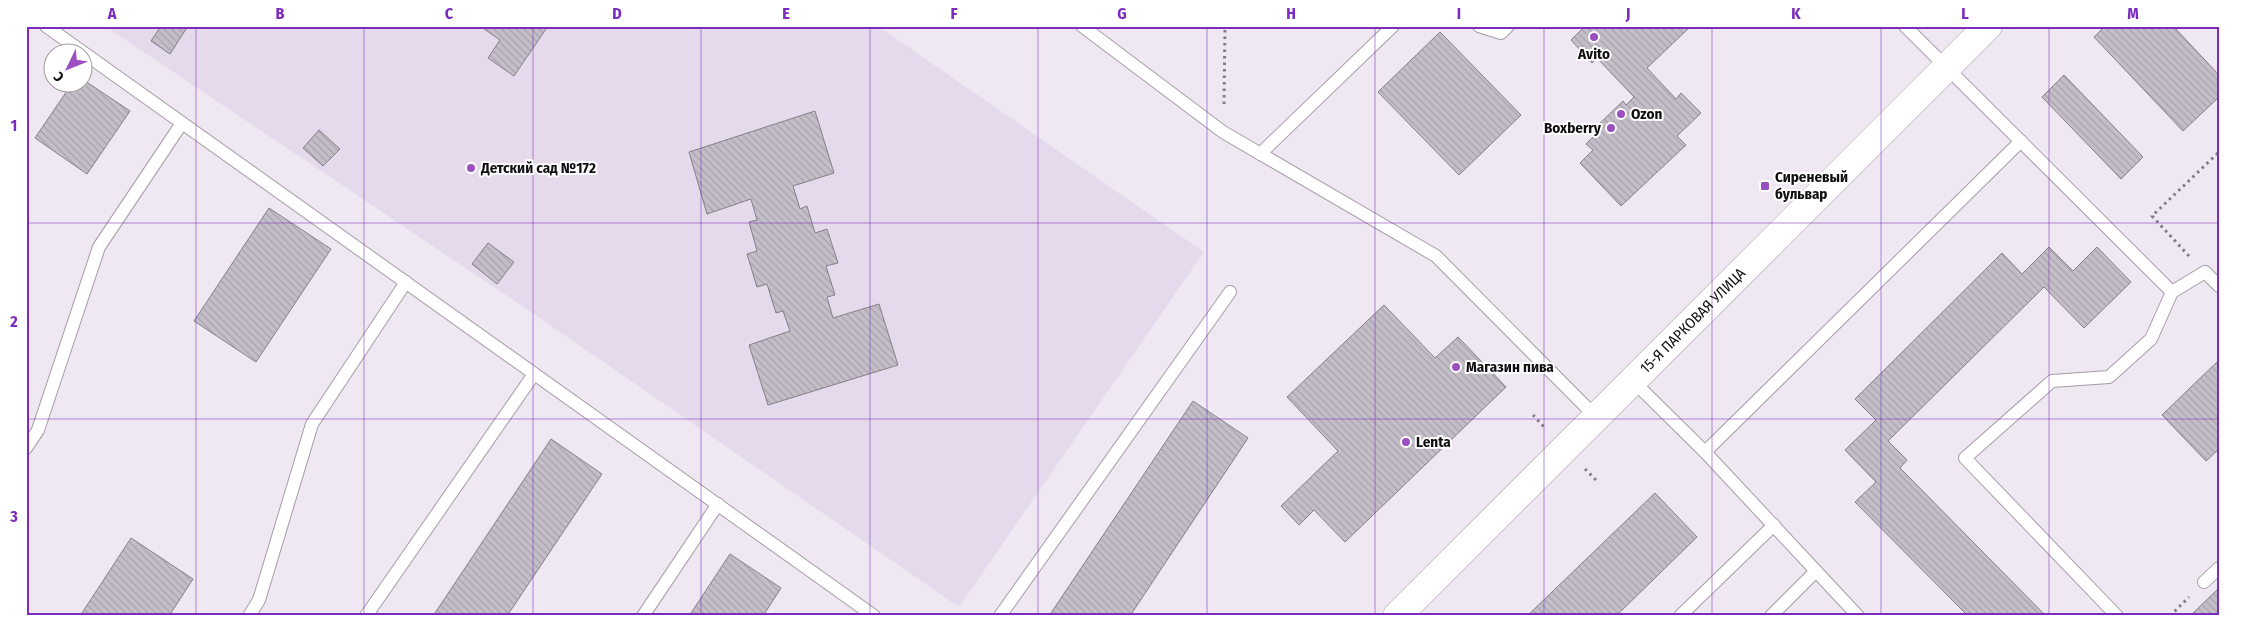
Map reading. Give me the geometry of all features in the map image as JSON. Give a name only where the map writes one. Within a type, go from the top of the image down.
[{"type":"street","name":"15-Я ПАРКОВАЯ УЛИЦА","points":[[1397,616],[1988,26]]},
{"type":"lane","points":[[46,26],[874,616]]},
{"type":"lane","points":[[1082,26],[1223,132],[1436,256],[1596,417]]},
{"type":"lane","points":[[1260,154],[1393,26]]},
{"type":"lane","points":[[1479,26],[1501,33],[1508,26]]},
{"type":"lane","points":[[1905,26],[2172,292]]},
{"type":"lane","points":[[26,448],[38,430],[99,247],[182,123]]},
{"type":"lane","points":[[1705,452],[2021,141]]},
{"type":"lane","points":[[2117,616],[1965,458],[2052,381],[2110,378],[2151,339],[2172,292],[2205,272],[2219,286]]},
{"type":"lane","points":[[249,616],[259,600],[312,424],[406,282]]},
{"type":"lane","points":[[1000,616],[1230,292]]},
{"type":"lane","points":[[366,616],[534,374]]},
{"type":"lane","points":[[1632,381],[1705,452],[1858,616]]},
{"type":"lane","points":[[643,616],[718,504]]},
{"type":"lane","points":[[1680,616],[1774,525]]},
{"type":"lane","points":[[2204,582],[2219,568]]},
{"type":"lane","points":[[1771,616],[1816,571]]},
{"type":"path","points":[[1223,132],[1225,26]]},
{"type":"path","points":[[2205,272],[2152,216],[2219,152]]},
{"type":"shaded area","points":[[105,26],[878,26],[1204,252],[959,607],[528,310]]},
{"type":"building","points":[[161,26],[188,26],[170,54],[151,41]]},
{"type":"building","points":[[480,26],[548,26],[514,76],[488,58],[500,40]]},
{"type":"building","points":[[1585,26],[1691,26],[1647,68],[1676,99],[1681,93],[1701,113],[1677,136],[1686,145],[1621,206],[1580,163],[1593,150],[1586,144],[1597,133],[1594,129],[1623,101],[1626,105],[1634,97],[1597,58],[1592,63],[1571,40]]},
{"type":"building","points":[[2105,26],[2173,26],[2219,75],[2219,97],[2183,131],[2094,37]]},
{"type":"building","points":[[1440,32],[1521,115],[1459,175],[1378,92]]},
{"type":"building","points":[[2064,75],[2143,157],[2121,179],[2042,97]]},
{"type":"building","points":[[92,86],[130,111],[87,174],[35,138],[66,92],[92,92]]},
{"type":"building","points":[[815,111],[834,173],[793,186],[800,209],[807,206],[815,233],[827,229],[838,263],[826,266],[835,295],[827,297],[833,318],[879,304],[898,365],[768,405],[749,345],[790,331],[783,311],[776,313],[767,284],[757,287],[747,254],[757,251],[749,222],[757,220],[751,199],[707,214],[689,152]]},
{"type":"building","points":[[319,130],[340,149],[323,166],[303,148]]},
{"type":"building","points":[[269,208],[331,249],[256,362],[194,321]]},
{"type":"building","points":[[488,243],[514,262],[497,284],[472,264]]},
{"type":"building","points":[[2049,247],[2073,271],[2097,247],[2131,282],[2084,328],[2044,287],[1888,441],[1907,460],[1900,468],[2046,616],[1968,616],[1855,502],[1876,482],[1845,450],[1876,420],[1855,399],[2002,253],[2022,274]]},
{"type":"building","points":[[1384,305],[1435,358],[1458,337],[1506,387],[1345,542],[1314,510],[1299,525],[1281,506],[1338,451],[1287,397]]},
{"type":"building","points":[[2219,360],[2219,449],[2206,461],[2162,415]]},
{"type":"building","points":[[1193,401],[1248,438],[1130,616],[1049,616]]},
{"type":"building","points":[[551,439],[602,474],[507,616],[433,616]]},
{"type":"building","points":[[1655,493],[1697,537],[1616,616],[1527,616]]},
{"type":"building","points":[[131,538],[193,579],[169,616],[80,616]]},
{"type":"building","points":[[730,554],[781,588],[763,616],[689,616]]},
{"type":"building","points":[[2219,588],[2219,616],[2190,616]]},
{"type":"place","name":"Avito","points":[[1594,37]]},
{"type":"place","name":"Ozon","points":[[1621,114]]},
{"type":"place","name":"Boxberry","points":[[1611,128]]},
{"type":"place","name":"Детский сад №172","points":[[471,168]]},
{"type":"place","name":"Сиреневый бульвар","points":[[1765,186]]},
{"type":"place","name":"Магазин пива","points":[[1456,367]]},
{"type":"place","name":"Lenta","points":[[1406,442]]}]
